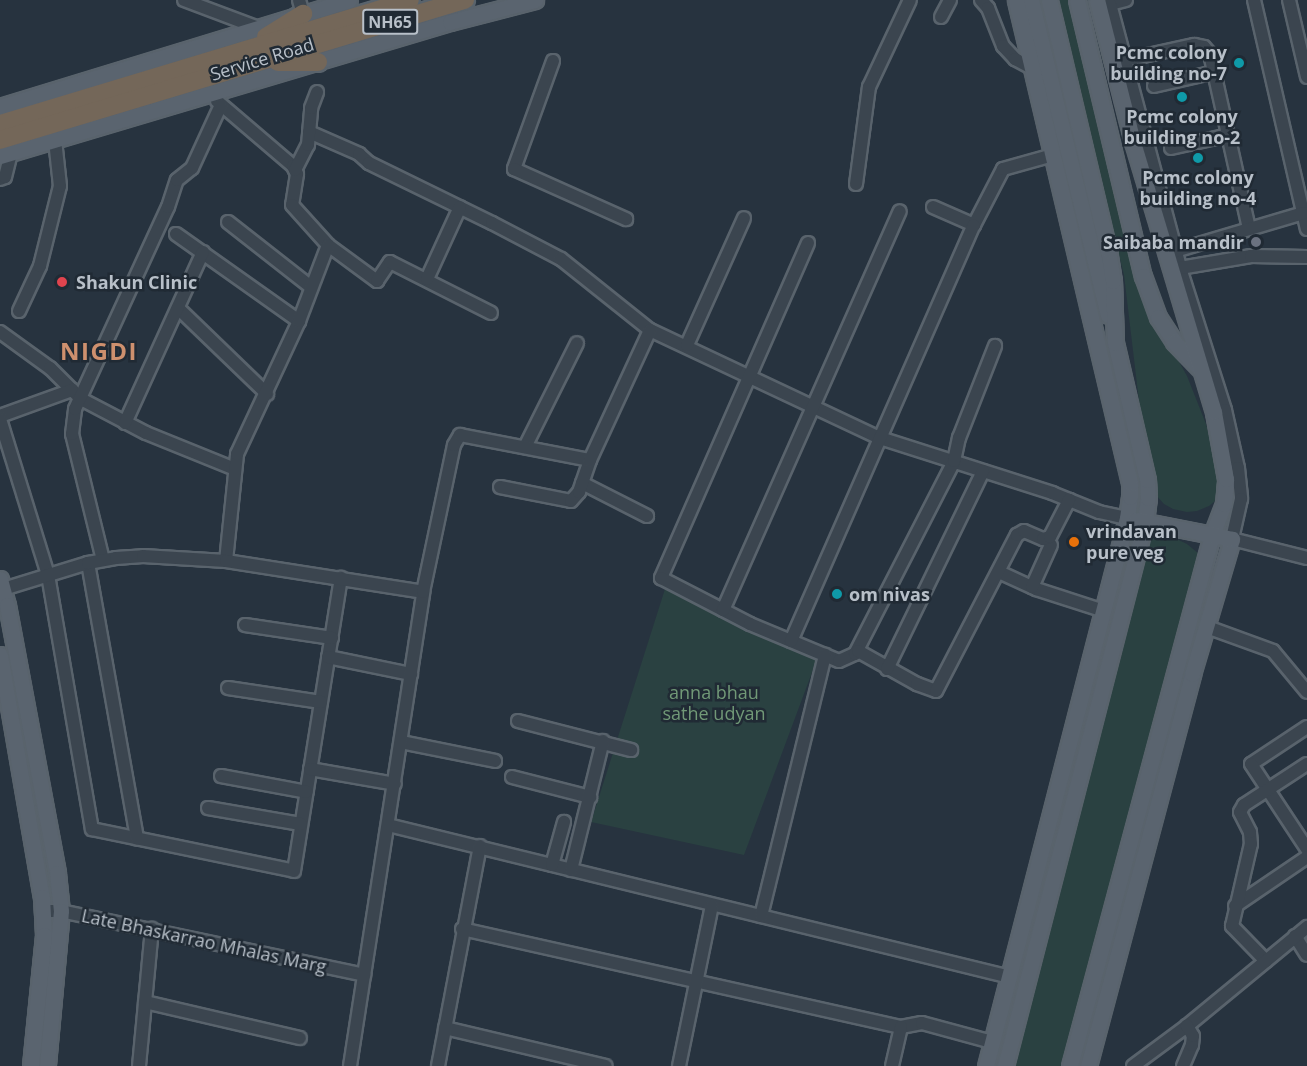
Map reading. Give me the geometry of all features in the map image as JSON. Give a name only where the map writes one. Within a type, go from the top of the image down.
[{"type":"highway","name":"NH65","points":[[316,46],[410,0]]},
{"type":"highway","name":"NH65","points":[[0,124],[129,92],[252,55],[316,46],[465,0]]},
{"type":"highway","points":[[252,55],[301,7]]},
{"type":"highway","points":[[252,55],[316,46]]},
{"type":"highway","name":"NH65","points":[[4,150],[129,92]]},
{"type":"main road","points":[[0,107],[259,28],[301,7],[349,0]]},
{"type":"main road","name":"Service Road","points":[[4,150],[55,140],[209,95],[316,46],[536,0]]},
{"type":"main road","points":[[986,1066],[1101,610],[1127,518],[1130,483],[1016,0]]},
{"type":"main road","points":[[1005,1066],[1144,522],[1147,480],[1031,0]]},
{"type":"main road","points":[[1049,0],[1108,249],[1113,281],[1115,343]]},
{"type":"main road","points":[[1077,0],[1143,276],[1158,317],[1174,342],[1202,371]]},
{"type":"main road","points":[[1070,1066],[1212,536],[1224,504],[1226,479],[1214,412],[1133,142],[1106,38],[1104,4]]},
{"type":"main road","points":[[1088,1066],[1189,685],[1232,539],[1127,518]]},
{"type":"main road","points":[[1,586],[57,873],[62,910],[47,1066]]},
{"type":"main road","points":[[0,655],[43,911],[44,935],[31,1066]]},
{"type":"street","points":[[184,0],[259,28]]},
{"type":"street","points":[[856,184],[869,87],[910,0]]},
{"type":"street","points":[[941,17],[950,0]]},
{"type":"street","points":[[981,0],[988,8],[1003,46],[1015,60],[1030,67]]},
{"type":"street","points":[[1126,0],[1104,4],[1125,60],[1175,251],[1226,410],[1238,468],[1241,499],[1232,539],[1307,558]]},
{"type":"street","points":[[1254,0],[1303,192],[1303,213],[1307,228]]},
{"type":"street","points":[[1289,0],[1307,77]]},
{"type":"street","points":[[1125,60],[1194,45],[1204,47],[1210,54],[1249,229]]},
{"type":"street","points":[[553,61],[513,164],[514,169],[626,219]]},
{"type":"street","points":[[1154,86],[1215,72]]},
{"type":"street","points":[[295,170],[305,153],[311,108],[317,92]]},
{"type":"street","points":[[209,95],[262,137],[295,170],[297,174],[292,205],[328,245],[377,281],[390,262],[490,313]]},
{"type":"street","points":[[103,560],[72,434],[77,395],[177,180],[192,168],[221,105]]},
{"type":"street","points":[[309,132],[561,259],[650,330],[687,345],[880,438],[954,461],[1099,512],[1127,518]]},
{"type":"street","points":[[1171,148],[1229,135]]},
{"type":"street","points":[[19,311],[40,266],[60,186],[55,140]]},
{"type":"street","points":[[0,179],[5,177],[4,150]]},
{"type":"street","points":[[791,641],[974,225],[1004,170],[1053,155]]},
{"type":"street","points":[[427,279],[460,207]]},
{"type":"street","points":[[933,207],[974,225]]},
{"type":"street","points":[[723,610],[900,211]]},
{"type":"street","points":[[1175,251],[1303,213]]},
{"type":"street","points":[[687,345],[744,218]]},
{"type":"street","points":[[228,222],[311,287]]},
{"type":"street","points":[[176,234],[299,321]]},
{"type":"street","points":[[808,243],[661,578],[723,610],[839,661],[858,651],[954,461],[959,438],[995,346]]},
{"type":"street","points":[[226,561],[237,454],[267,394],[299,321],[328,245]]},
{"type":"street","points":[[125,423],[203,252]]},
{"type":"street","points":[[1180,268],[1251,256],[1307,257]]},
{"type":"street","points":[[177,308],[267,394]]},
{"type":"street","points":[[500,487],[571,501],[582,483],[590,460],[650,330]]},
{"type":"street","points":[[0,332],[50,368],[77,395],[125,423],[235,469]]},
{"type":"street","points":[[525,447],[577,343]]},
{"type":"street","points":[[77,395],[0,418],[48,575],[92,829],[294,871],[341,578]]},
{"type":"street","points":[[350,1066],[423,592],[454,445],[460,435],[590,460]]},
{"type":"street","points":[[887,669],[983,471]]},
{"type":"street","points":[[582,483],[647,516]]},
{"type":"street","points":[[858,651],[887,669],[936,691],[1021,532],[1043,539],[1050,537],[1069,500]]},
{"type":"street","points":[[1032,587],[1051,545]]},
{"type":"street","points":[[1,586],[88,563],[143,556],[226,561],[423,592]]},
{"type":"street","points":[[88,563],[137,839]]},
{"type":"street","points":[[999,572],[1032,587],[1101,610]]},
{"type":"street","points":[[245,625],[332,638]]},
{"type":"street","points":[[1207,627],[1273,651],[1307,692]]},
{"type":"street","points":[[761,916],[825,655]]},
{"type":"street","points":[[328,657],[411,674]]},
{"type":"street","points":[[228,688],[321,702]]},
{"type":"street","points":[[518,721],[631,750]]},
{"type":"street","points":[[1307,727],[1251,764],[1307,849]]},
{"type":"street","points":[[572,870],[603,741]]},
{"type":"street","points":[[401,742],[495,761]]},
{"type":"street","points":[[1266,961],[1232,926],[1251,838],[1240,812],[1244,805],[1307,764]]},
{"type":"street","points":[[310,769],[395,784]]},
{"type":"street","points":[[221,776],[307,792]]},
{"type":"street","points":[[512,777],[590,797]]},
{"type":"street","points":[[208,808],[302,824]]},
{"type":"street","points":[[552,865],[564,822]]},
{"type":"street","points":[[388,825],[1010,977]]},
{"type":"street","points":[[438,1066],[462,929],[480,846]]},
{"type":"street","points":[[1235,906],[1307,857]]},
{"type":"street","points":[[679,1066],[712,905]]},
{"type":"street","name":"Late Bhaskarrao Mhalas Marg","points":[[43,911],[62,910],[364,975]]},
{"type":"street","points":[[1133,1066],[1187,1026],[1307,927]]},
{"type":"street","points":[[140,1066],[152,929]]},
{"type":"street","points":[[462,929],[697,980],[901,1028],[922,1023],[992,1042]]},
{"type":"street","points":[[1296,936],[1307,955]]},
{"type":"street","points":[[145,1002],[300,1038]]},
{"type":"street","points":[[1183,1066],[1192,1045],[1192,1036],[1187,1026]]},
{"type":"street","points":[[444,1028],[606,1066]]},
{"type":"street","points":[[892,1066],[901,1028]]},
{"type":"green space","points":[[1059,0],[1076,0],[1161,329],[1187,376],[1206,424],[1218,465],[1220,497],[1209,506],[1197,511],[1187,512],[1173,509],[1164,504],[1155,494],[1144,443],[1124,275],[1074,77]]},
{"type":"green space","points":[[1146,536],[1170,536],[1187,544],[1198,553],[1196,575],[1067,1066],[1012,1066]]},
{"type":"green space","name":"anna bhau sathe udyan","points":[[665,589],[797,652],[817,659],[744,855],[591,822]]},
{"type":"place","name":"Pcmc colony building no-7","points":[[1239,63]]},
{"type":"place","name":"Pcmc colony building no-2","points":[[1182,97]]},
{"type":"place","name":"Pcmc colony building no-4","points":[[1198,158]]},
{"type":"place","name":"Saibaba mandir","points":[[1256,242]]},
{"type":"place","name":"Shakun Clinic","points":[[62,282]]},
{"type":"place","name":"vrindavan pure veg","points":[[1074,542]]},
{"type":"place","name":"om nivas","points":[[837,594]]},
{"type":"district","name":"NIGDI","points":[[99,351]]}]
